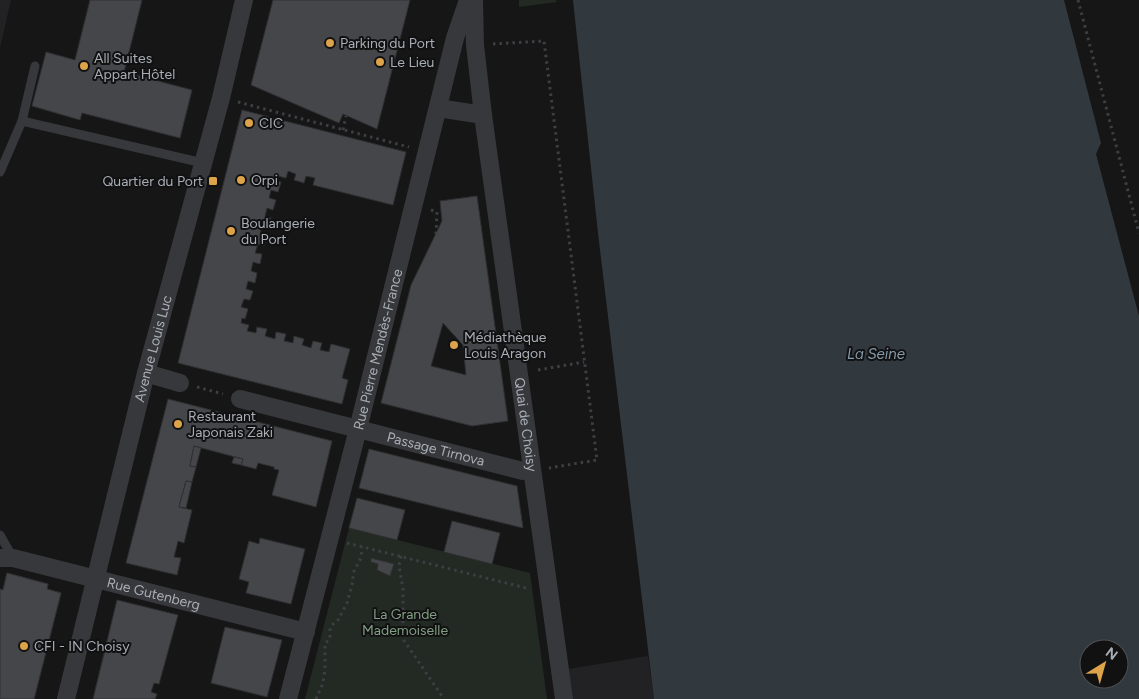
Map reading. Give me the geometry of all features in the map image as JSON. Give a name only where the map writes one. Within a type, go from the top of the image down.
[{"type":"street","name":"Avenue Louis Luc","points":[[66,699],[146,373],[221,98],[244,0]]},
{"type":"street","name":"Rue Pierre Mendès-France","points":[[288,699],[358,429],[455,38],[468,0]]},
{"type":"street","name":"Quai de Choisy","points":[[474,0],[475,45],[483,116],[564,699]]},
{"type":"street","points":[[438,108],[483,116]]},
{"type":"street","points":[[146,373],[180,383]]},
{"type":"street","name":"Passage Tirnova","points":[[240,399],[523,471]]},
{"type":"street","name":"Rue Gutenberg","points":[[6,558],[306,632]]},
{"type":"lane","points":[[0,172],[22,121],[35,66]]},
{"type":"lane","points":[[22,121],[203,163]]},
{"type":"lane","points":[[0,535],[6,558]]},
{"type":"path","points":[[1078,0],[1139,233]]},
{"type":"path","points":[[475,45],[544,40],[597,460],[546,468]]},
{"type":"path","points":[[221,98],[427,152]]},
{"type":"path","points":[[342,130],[346,116]]},
{"type":"path","points":[[430,209],[437,212],[436,235]]},
{"type":"path","points":[[531,371],[584,362]]},
{"type":"path","points":[[180,383],[240,399]]},
{"type":"path","points":[[329,538],[535,590]]},
{"type":"path","points":[[316,699],[324,676],[325,644],[331,635],[332,625],[338,620],[346,602],[353,581],[353,573],[361,558],[362,547]]},
{"type":"path","points":[[401,556],[403,639],[444,699]]},
{"type":"shaded area","points":[[0,0],[11,0],[0,48]]},
{"type":"shaded area","points":[[648,656],[654,699],[573,699],[568,669]]},
{"type":"green space","points":[[519,0],[556,0],[557,2],[519,7]]},
{"type":"green space","name":"La Grande Mademoiselle","points":[[349,528],[530,573],[547,699],[305,699]]},
{"type":"water","name":"La Seine","points":[[573,0],[1064,0],[1101,143],[1096,154],[1139,316],[1139,699],[654,699],[598,233]]},
{"type":"building","name":"All Suites Appart Hôtel","points":[[90,0],[142,0],[124,72],[192,90],[180,138],[82,113],[80,120],[32,106],[46,52],[75,60]]},
{"type":"building","name":"Parking du Port","points":[[273,0],[410,0],[377,129],[343,114],[339,123],[251,85]]},
{"type":"building","points":[[242,110],[406,152],[393,205],[313,185],[315,178],[306,176],[304,183],[294,180],[296,174],[288,171],[286,178],[278,176],[277,181],[281,182],[278,192],[271,190],[269,198],[276,200],[273,210],[267,208],[265,216],[271,218],[269,228],[262,226],[260,234],[267,236],[264,246],[258,244],[255,253],[262,254],[260,264],[253,262],[251,271],[257,273],[255,283],[248,281],[246,289],[253,291],[250,300],[244,299],[241,307],[248,309],[245,319],[242,318],[241,323],[249,325],[247,331],[256,333],[257,327],[267,329],[265,336],[275,339],[276,332],[286,334],[284,341],[293,343],[294,336],[304,339],[302,345],[311,348],[313,341],[322,343],[320,350],[329,352],[331,344],[350,349],[342,378],[348,380],[342,404],[178,363]]},
{"type":"building","points":[[477,196],[508,421],[472,426],[381,403],[411,285],[442,221],[440,201]],"holes":[[[443,323],[463,345],[466,375],[431,366]]]},
{"type":"building","points":[[168,399],[332,441],[316,507],[272,495],[279,470],[274,469],[274,467],[258,463],[256,469],[241,465],[243,459],[194,446],[190,466],[196,467],[192,482],[186,481],[179,507],[192,510],[184,543],[178,541],[174,557],[181,558],[177,575],[126,563]]},
{"type":"building","points":[[194,446],[201,448],[196,467],[190,466]]},
{"type":"building","points":[[369,449],[517,486],[523,528],[359,488]]},
{"type":"building","points":[[234,457],[243,459],[241,465],[232,463]]},
{"type":"building","points":[[186,481],[192,482],[186,508],[179,507]]},
{"type":"building","points":[[357,498],[405,510],[397,540],[349,528]]},
{"type":"building","points":[[452,521],[500,533],[492,564],[444,552]]},
{"type":"building","points":[[260,538],[305,549],[291,604],[246,593],[249,582],[239,579],[249,541],[259,544]]},
{"type":"building","points":[[371,558],[394,564],[390,576],[377,570],[378,564],[371,562]]},
{"type":"building","name":"CFI - IN Choisy","points":[[7,573],[48,584],[47,589],[61,593],[34,699],[0,699],[0,589],[3,590]]},
{"type":"building","name":"CFI - IN Choisy","points":[[7,573],[48,584],[47,589],[61,593],[34,699],[0,699],[0,589],[3,590]]},
{"type":"building","points":[[117,600],[178,615],[159,684],[154,683],[151,692],[157,694],[155,699],[93,699]]},
{"type":"building","points":[[225,627],[282,640],[267,697],[211,683]]},
{"type":"place","name":"Parking du Port","points":[[330,43]]},
{"type":"place","name":"Le Lieu","points":[[380,62]]},
{"type":"place","name":"All Suites Appart Hôtel","points":[[84,66]]},
{"type":"place","name":"CIC","points":[[249,123]]},
{"type":"place","name":"Orpi","points":[[241,180]]},
{"type":"place","name":"Quartier du Port","points":[[213,181]]},
{"type":"place","name":"Boulangerie du Port","points":[[231,231]]},
{"type":"place","name":"Médiathèque Louis Aragon","points":[[454,345]]},
{"type":"place","name":"Restaurant Japonais Zaki","points":[[178,424]]},
{"type":"place","name":"CFI - IN Choisy","points":[[24,646]]}]
